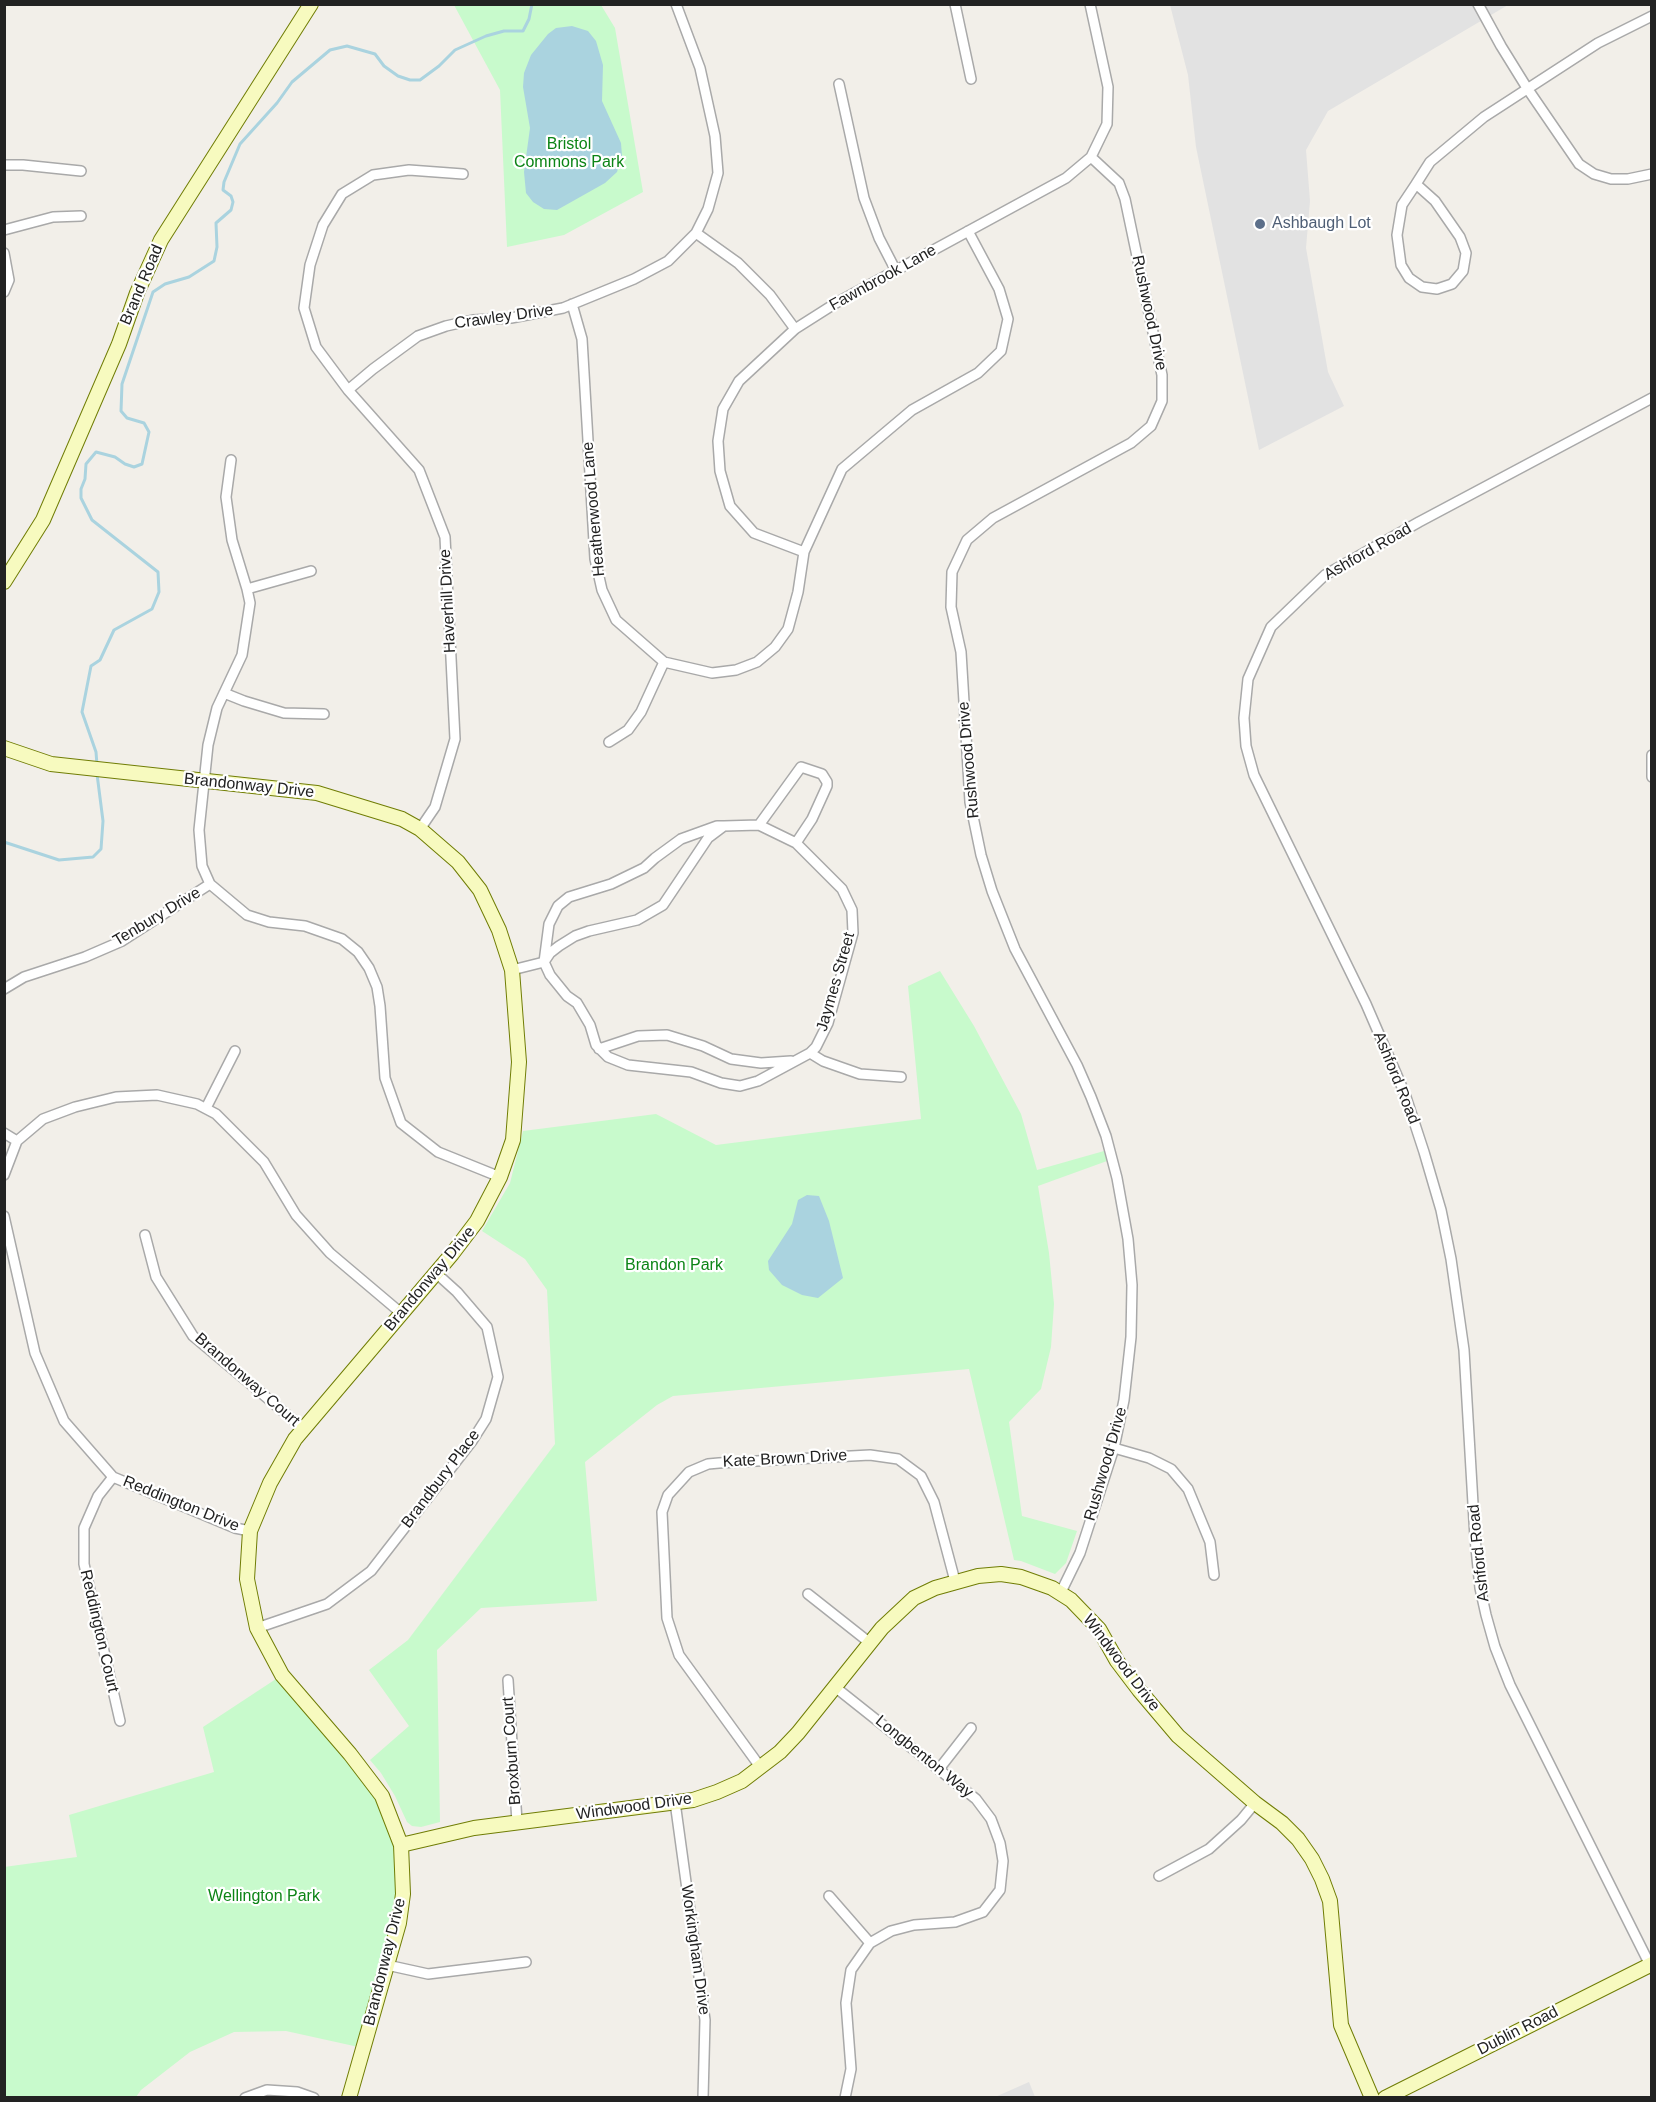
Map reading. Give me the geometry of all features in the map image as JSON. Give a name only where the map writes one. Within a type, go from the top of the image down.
[{"type":"street","name":"Brand Road","points":[[4,582],[29,546],[43,520],[119,344],[137,292],[161,240],[311,4]]},
{"type":"street","points":[[676,4],[700,68],[715,136],[717,173],[708,209],[696,234],[738,263],[770,295],[795,329]]},
{"type":"street","points":[[955,4],[971,79]]},
{"type":"street","name":"Fawnbrook Lane","points":[[804,552],[754,533],[730,506],[720,471],[718,441],[723,409],[739,381],[795,329],[836,303],[1066,178],[1091,157],[1107,124],[1108,87],[1090,4]]},
{"type":"street","points":[[1478,4],[1527,88],[1579,164],[1594,174],[1611,179],[1628,179],[1652,174]]},
{"type":"street","points":[[1416,184],[1435,201],[1460,237],[1466,254],[1463,270],[1452,284],[1437,289],[1422,287],[1409,278],[1401,265],[1397,235],[1402,205],[1430,162],[1484,117],[1527,88],[1598,43],[1652,16]]},
{"type":"street","points":[[839,84],[864,198],[879,238],[896,271]]},
{"type":"street","name":"Rushwood Drive","points":[[1061,1592],[1080,1553],[1114,1448],[1128,1378],[1131,1337],[1131,1266],[1122,1199],[1106,1136],[1077,1065],[1015,950],[995,902],[981,855],[970,802],[961,652],[951,607],[952,572],[967,540],[993,518],[1131,443],[1151,426],[1162,401],[1162,375],[1125,199],[1119,183],[1091,157]]},
{"type":"street","points":[[4,165],[81,171]]},
{"type":"street","name":"Haverhill Drive","points":[[420,829],[435,807],[455,739],[445,537],[419,470],[348,390],[316,347],[304,308],[310,265],[323,225],[342,194],[373,175],[409,170],[463,174]]},
{"type":"street","points":[[4,230],[53,217],[81,216]]},
{"type":"street","name":"Heatherwood Lane","points":[[572,304],[582,339],[595,559],[602,590],[616,620],[664,662],[712,673],[736,670],[757,662],[775,647],[788,628],[798,592],[804,552],[842,469],[912,410],[978,374],[1001,351],[1008,319],[999,289],[968,231]]},
{"type":"street","name":"Crawley Drive","points":[[348,390],[418,336],[473,320],[512,318],[563,308],[634,279],[669,261],[696,234]]},
{"type":"street","points":[[4,253],[9,280],[4,292]]},
{"type":"street","name":"Ashford Road","points":[[1651,1966],[1510,1685],[1495,1647],[1480,1588],[1464,1350],[1451,1259],[1441,1210],[1405,1094],[1366,1004],[1254,775],[1246,746],[1244,718],[1248,679],[1271,627],[1325,575],[1419,522],[1652,398]]},
{"type":"street","points":[[231,460],[226,497],[232,540],[248,589],[250,603],[242,655],[217,708],[208,745],[199,830],[202,866],[210,884],[247,915],[269,922],[305,926],[342,939],[358,952],[369,968],[377,987],[385,1078],[401,1123],[438,1152],[500,1177]]},
{"type":"street","points":[[248,589],[310,571]]},
{"type":"street","points":[[609,742],[628,730],[641,712],[664,662]]},
{"type":"street","points":[[224,693],[284,712],[324,714]]},
{"type":"street","name":"Brandonway Drive","points":[[4,748],[51,764],[317,793],[402,819],[420,829],[458,862],[480,890],[499,930],[512,970],[519,1062],[513,1140],[500,1177],[477,1221],[436,1273],[303,1428],[270,1482],[250,1531],[247,1579],[257,1628],[292,1689],[350,1754],[382,1796],[401,1845],[403,1894],[399,1923],[349,2097]]},
{"type":"street","points":[[1652,755],[1652,777]]},
{"type":"street","points":[[600,1049],[578,1003],[567,996],[555,982],[544,962],[549,924],[558,906],[569,897],[611,884],[644,868],[681,839],[717,826],[759,825],[801,766],[822,774],[827,782],[812,819],[796,843]]},
{"type":"street","name":"Jaymes Street","points":[[759,825],[796,843],[843,889],[852,910],[853,933],[828,1023],[816,1047],[810,1053],[758,1081],[740,1086],[722,1083],[691,1072],[628,1065],[608,1057],[600,1049],[639,1036],[667,1035],[703,1046],[731,1059],[761,1063],[795,1061]]},
{"type":"street","points":[[512,970],[544,962],[550,953],[575,936],[637,920],[663,905],[708,838],[724,826]]},
{"type":"street","name":"Tenbury Drive","points":[[4,989],[24,976],[85,957],[122,941],[210,884]]},
{"type":"street","points":[[206,1108],[235,1051]]},
{"type":"street","points":[[810,1053],[823,1061],[860,1074],[900,1077]]},
{"type":"street","points":[[4,1176],[17,1142],[43,1119],[75,1107],[116,1097],[157,1095],[206,1108],[216,1114],[264,1162],[296,1215],[330,1253],[401,1313]]},
{"type":"street","points":[[4,1133],[17,1142]]},
{"type":"street","name":"Reddington Drive","points":[[4,1216],[35,1353],[64,1421],[113,1477],[235,1528],[250,1531]]},
{"type":"street","name":"Brandonway Court","points":[[145,1235],[156,1277],[193,1336],[303,1428]]},
{"type":"street","name":"Brandbury Place","points":[[257,1628],[327,1604],[371,1571],[472,1441],[486,1419],[498,1377],[487,1327],[458,1292],[436,1273]]},
{"type":"street","points":[[1114,1448],[1149,1458],[1172,1469],[1188,1489],[1210,1542],[1214,1575]]},
{"type":"street","name":"Kate Brown Drive","points":[[761,1768],[679,1655],[667,1618],[662,1512],[668,1495],[689,1472],[708,1464],[719,1463],[870,1455],[898,1459],[921,1476],[934,1502],[956,1581]]},
{"type":"street","name":"Reddington Court","points":[[113,1477],[98,1496],[84,1528],[84,1564],[120,1721]]},
{"type":"street","name":"Windwood Drive","points":[[401,1845],[474,1828],[693,1800],[717,1792],[742,1781],[761,1768],[798,1733],[882,1628],[914,1598],[935,1588],[978,1576],[1001,1574],[1028,1578],[1061,1592],[1080,1608],[1099,1629],[1117,1660],[1139,1690],[1178,1736],[1255,1803],[1282,1823],[1312,1858],[1330,1901],[1341,2025],[1372,2097]]},
{"type":"street","points":[[808,1594],[870,1643]]},
{"type":"street","name":"Broxburn Court","points":[[508,1680],[517,1822]]},
{"type":"street","name":"Longbenton Way","points":[[835,1687],[976,1799],[992,1819],[1003,1861],[1000,1890],[983,1912],[956,1922],[914,1925],[891,1931],[870,1943],[851,1970],[846,2003],[851,2069],[845,2097]]},
{"type":"street","points":[[939,1769],[971,1728]]},
{"type":"street","name":"Workingham Drive","points":[[675,1802],[705,2020],[703,2097]]},
{"type":"street","points":[[1159,1876],[1209,1849],[1241,1821],[1255,1803]]},
{"type":"street","points":[[829,1896],[870,1943]]},
{"type":"street","points":[[387,1965],[428,1974],[526,1962]]},
{"type":"street","name":"Dublin Road","points":[[1385,2097],[1651,1966]]},
{"type":"street","points":[[245,2097],[267,2090],[297,2092],[314,2097]]},
{"type":"green space","name":"Bristol Commons Park","points":[[454,5],[601,5],[615,28],[643,192],[564,235],[507,247],[500,90]]},
{"type":"green space","name":"Brandon Park","points":[[940,971],[974,1026],[1021,1114],[1037,1170],[1104,1151],[1107,1161],[1038,1186],[1049,1253],[1054,1304],[1051,1347],[1041,1389],[1009,1422],[1022,1516],[1077,1531],[1066,1563],[1055,1574],[1014,1560],[969,1369],[673,1396],[657,1405],[585,1462],[597,1601],[481,1608],[437,1650],[440,1822],[421,1827],[412,1826],[407,1822],[381,1773],[370,1760],[409,1726],[369,1670],[408,1640],[555,1444],[547,1290],[525,1259],[482,1231],[510,1183],[523,1131],[656,1114],[716,1145],[921,1119],[908,986]]},
{"type":"green space","name":"Wellington Park","points":[[282,1675],[350,1754],[398,1837],[403,1894],[363,2048],[286,2031],[234,2032],[190,2052],[141,2090],[136,2097],[5,2097],[4,1867],[77,1857],[69,1815],[214,1772],[203,1727]]},
{"type":"shaded area","name":"Ashbaugh Lot","points":[[1170,5],[1508,5],[1328,111],[1306,150],[1310,201],[1306,248],[1328,372],[1344,406],[1259,450],[1196,147],[1188,75]]},
{"type":"shaded area","points":[[1029,2082],[1035,2097],[995,2097]]},
{"type":"water","points":[[572,26],[588,31],[596,41],[603,65],[602,101],[621,143],[622,156],[617,172],[605,183],[557,210],[544,209],[533,202],[526,193],[524,172],[530,128],[523,87],[524,73],[531,55],[548,34],[556,28]]},
{"type":"water","points":[[807,1195],[819,1196],[829,1221],[843,1278],[818,1298],[802,1295],[782,1285],[769,1270],[768,1261],[792,1224],[798,1200]]},
{"type":"waterway","points":[[97,765],[96,752],[82,712],[91,666],[100,660],[114,630],[152,609],[159,592],[158,572],[92,520],[81,498],[81,489],[85,479],[86,464],[96,452],[115,457],[134,467],[142,464],[149,432],[144,423],[127,418],[121,411],[122,384],[153,292],[165,284],[189,277],[214,261],[217,247],[216,223],[231,210],[233,202],[231,196],[223,190],[224,182],[240,144],[277,103],[292,82],[330,50],[347,46],[375,54],[384,66],[398,76],[420,80],[455,50],[486,36],[504,31],[523,31],[529,19],[532,4]]},
{"type":"waterway","points":[[4,842],[59,860],[93,857],[101,849],[103,821],[97,774]]},
{"type":"place","name":"Ashbaugh Lot","points":[[1260,224]]}]
